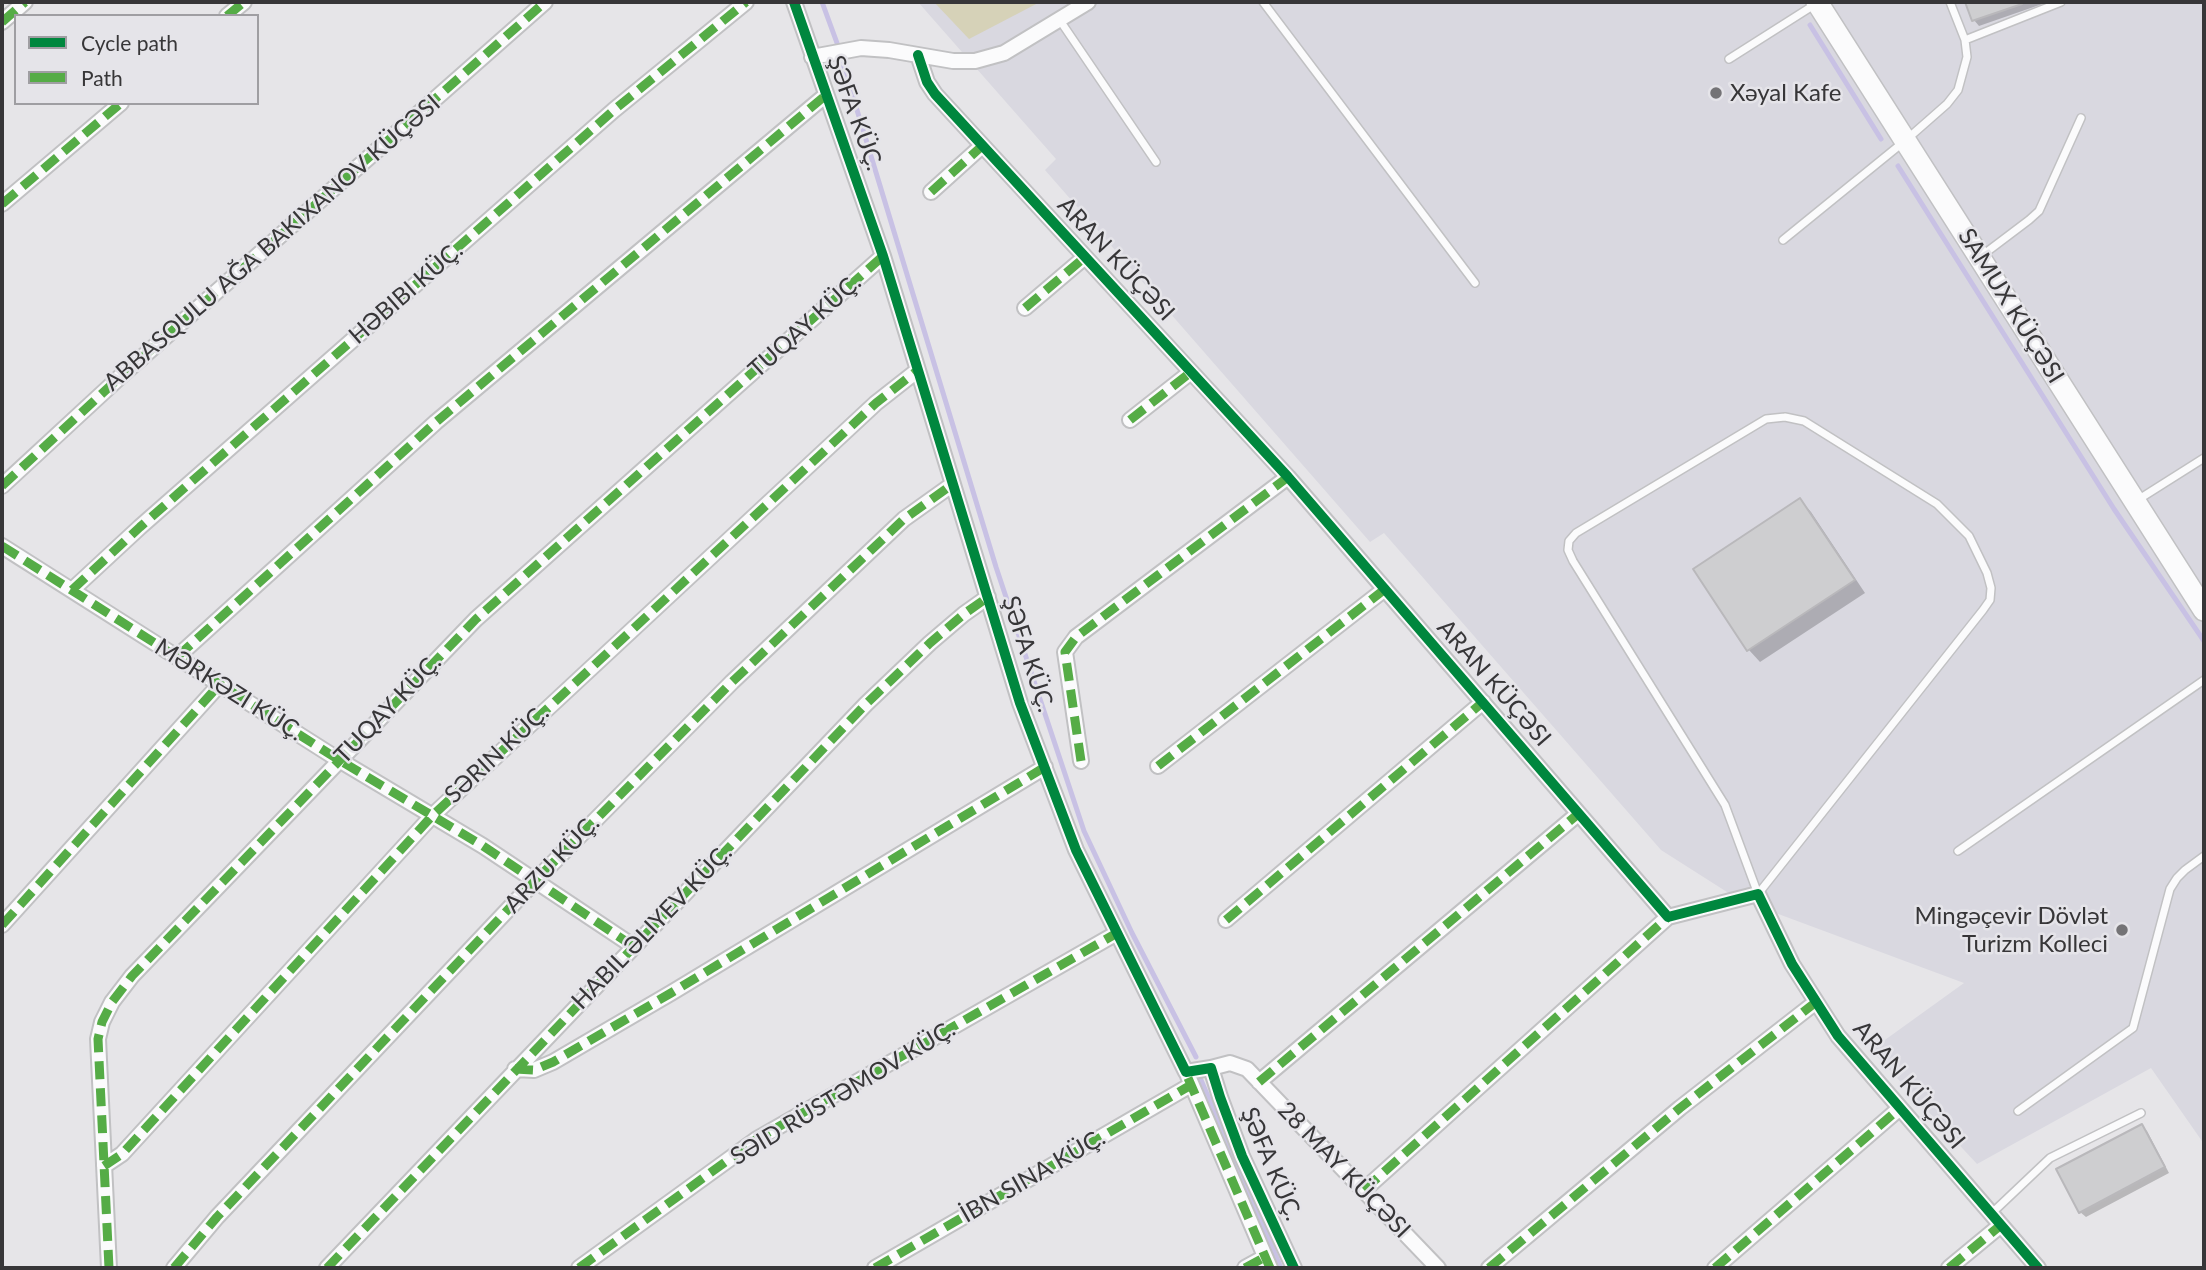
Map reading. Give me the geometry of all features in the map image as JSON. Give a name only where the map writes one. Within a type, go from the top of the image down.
[{"type":"main road","name":"SAMUX KÜÇƏSI","points":[[1817,2],[2204,610]]},
{"type":"street","points":[[2,22],[25,2]]},
{"type":"street","points":[[229,14],[244,2]]},
{"type":"street","points":[[2,486],[121,376],[545,2]]},
{"type":"street","name":"HƏBIBI KÜÇ.","points":[[72,590],[614,110],[746,2]]},
{"type":"street","name":"ŞƏFA KÜÇ.","points":[[794,2],[883,256],[1020,703],[1076,850],[1188,1078],[1267,1263]]},
{"type":"street","points":[[813,57],[861,48],[953,61],[975,61],[1004,53],[1088,2]]},
{"type":"street","name":"ARAN KÜÇƏSI","points":[[918,55],[927,82],[935,94],[1288,477],[1668,917]]},
{"type":"street","points":[[177,657],[436,422],[826,95]]},
{"type":"street","points":[[2,204],[119,105]]},
{"type":"street","points":[[931,192],[982,146]]},
{"type":"street","name":"TUQAY KÜÇ.","points":[[109,1268],[98,1039],[102,1022],[112,1002],[132,976],[476,619],[883,256]]},
{"type":"street","points":[[1025,308],[1085,257]]},
{"type":"street","name":"SƏRIN KÜÇ.","points":[[104,1166],[122,1154],[432,816],[876,402],[918,370]]},
{"type":"street","points":[[1130,420],[1191,372]]},
{"type":"street","points":[[1082,761],[1065,652],[1076,637],[1288,477]]},
{"type":"street","name":"ARZU KÜÇ.","points":[[174,1268],[227,1207],[535,881],[732,682],[904,519],[953,484]]},
{"type":"street","name":"MƏRKƏZI KÜÇ.","points":[[2,546],[535,881],[633,946]]},
{"type":"street","points":[[1158,766],[1385,589]]},
{"type":"street","name":"HABIL ƏLIYEV KÜÇ.","points":[[327,1268],[866,704],[930,643],[988,597]]},
{"type":"street","points":[[2,925],[220,684]]},
{"type":"street","points":[[1226,920],[1483,702]]},
{"type":"street","points":[[516,1069],[534,1070],[553,1062],[1045,767]]},
{"type":"street","points":[[1259,1082],[1578,814]]},
{"type":"street","points":[[1364,1190],[1668,917],[1758,894]]},
{"type":"street","name":"ARAN KÜÇƏSI","points":[[1758,894],[1792,964],[1838,1036],[2038,1268]]},
{"type":"street","name":"SƏID RÜSTƏMOV KÜÇ.","points":[[579,1268],[757,1139],[1117,933]]},
{"type":"street","points":[[1489,1268],[1680,1108],[1816,1002]]},
{"type":"street","name":"28 MAY KÜÇƏSI","points":[[1211,1068],[1230,1063],[1247,1069],[1438,1268]]},
{"type":"street","points":[[1188,1078],[1211,1068]]},
{"type":"street","name":"ŞƏFA KÜÇ.","points":[[1211,1068],[1242,1156],[1294,1268]]},
{"type":"street","name":"İBN SINA KÜÇ.","points":[[875,1268],[1188,1078]]},
{"type":"street","points":[[1715,1268],[1900,1108]]},
{"type":"street","points":[[1949,1268],[1996,1219]]},
{"type":"street","points":[[1245,1268],[1267,1263]]},
{"type":"lane","points":[[1263,2],[1475,283]]},
{"type":"lane","points":[[1729,60],[1817,2]]},
{"type":"lane","points":[[1783,240],[1906,140],[1947,104],[1958,90],[1967,57],[1965,40],[1950,2]]},
{"type":"lane","points":[[1965,40],[2061,2]]},
{"type":"lane","points":[[1059,19],[1156,162]]},
{"type":"lane","points":[[1980,257],[2039,211],[2081,118]]},
{"type":"lane","points":[[1785,416],[1804,421],[1937,503],[1969,536],[1987,573],[1991,588],[1990,600],[1983,610],[1758,894],[1725,805],[1568,550],[1569,541],[1576,533],[1766,419],[1785,416]]},
{"type":"lane","points":[[2135,501],[2204,458]]},
{"type":"lane","points":[[1958,851],[2204,681]]},
{"type":"lane","points":[[2018,1111],[2133,1028],[2171,889],[2176,878],[2204,856]]},
{"type":"lane","points":[[1996,1219],[2050,1158],[2141,1113]]},
{"type":"shaded area","points":[[918,2],[2204,2],[2204,1144],[2151,1068],[1977,1164],[1871,1050],[1964,983],[1738,899],[1661,850],[1384,533],[1370,542],[1045,170],[1056,159]]},
{"type":"shaded area","points":[[934,2],[1040,2],[969,39]]},
{"type":"building","points":[[1965,2],[2022,2],[2022,4],[1972,21]]},
{"type":"building","points":[[1800,498],[1855,580],[1747,651],[1693,569]]},
{"type":"building","points":[[2142,1124],[2165,1167],[2079,1213],[2056,1169]]},
{"type":"waterway","points":[[822,2],[837,43]]},
{"type":"waterway","points":[[1810,25],[1881,139]]},
{"type":"waterway","points":[[843,64],[996,567],[1084,831],[1132,933],[1196,1057]]},
{"type":"waterway","points":[[1898,166],[2114,509],[2204,641]]},
{"type":"waterway","points":[[1201,1080],[1281,1268]]},
{"type":"marked path","points":[[2,22],[25,2]]},
{"type":"marked path","points":[[229,14],[244,2]]},
{"type":"marked path","points":[[2,486],[121,376],[545,2]]},
{"type":"marked path","points":[[72,590],[614,110],[746,2]]},
{"type":"marked path","points":[[177,657],[436,422],[826,95]]},
{"type":"marked path","points":[[2,204],[119,105]]},
{"type":"marked path","points":[[931,192],[982,146]]},
{"type":"marked path","points":[[109,1268],[98,1039],[102,1022],[112,1002],[132,976],[476,619],[883,256]]},
{"type":"marked path","points":[[1025,308],[1085,257]]},
{"type":"marked path","points":[[104,1166],[122,1154],[432,816],[876,403],[918,370]]},
{"type":"marked path","points":[[1130,420],[1191,372]]},
{"type":"marked path","points":[[1081,761],[1065,652],[1076,637],[1288,477]]},
{"type":"marked path","points":[[174,1268],[217,1217],[535,881],[732,682],[904,519],[953,484]]},
{"type":"marked path","points":[[2,546],[339,760],[483,846],[633,946]]},
{"type":"marked path","points":[[1158,766],[1385,589]]},
{"type":"marked path","points":[[327,1268],[866,704],[930,643],[988,597]]},
{"type":"marked path","points":[[2,925],[220,684]]},
{"type":"marked path","points":[[1226,920],[1483,702]]},
{"type":"marked path","points":[[515,1069],[534,1070],[553,1062],[1045,767]]},
{"type":"marked path","points":[[1259,1082],[1578,814]]},
{"type":"marked path","points":[[1364,1190],[1668,917]]},
{"type":"marked path","points":[[579,1268],[757,1139],[1117,933]]},
{"type":"marked path","points":[[1489,1268],[1680,1108],[1816,1002]]},
{"type":"marked path","points":[[1188,1078],[1270,1268]]},
{"type":"marked path","points":[[875,1268],[1191,1085]]},
{"type":"marked path","points":[[1715,1268],[1900,1108]]},
{"type":"marked path","points":[[1949,1268],[2001,1225]]},
{"type":"marked path","points":[[1245,1268],[1265,1257]]},
{"type":"cycle path","points":[[794,2],[883,256],[1020,703],[1076,850],[1186,1072],[1211,1068],[1242,1156],[1294,1268]]},
{"type":"cycle path","points":[[918,55],[927,82],[935,94],[1288,477],[1668,917],[1758,894],[1792,964],[1838,1036],[2038,1268]]},
{"type":"place","name":"Xəyal Kafe","points":[[1716,93]]},
{"type":"place","name":"Mingəçevir Dövlət Turizm Kolleci","points":[[2122,930]]}]
